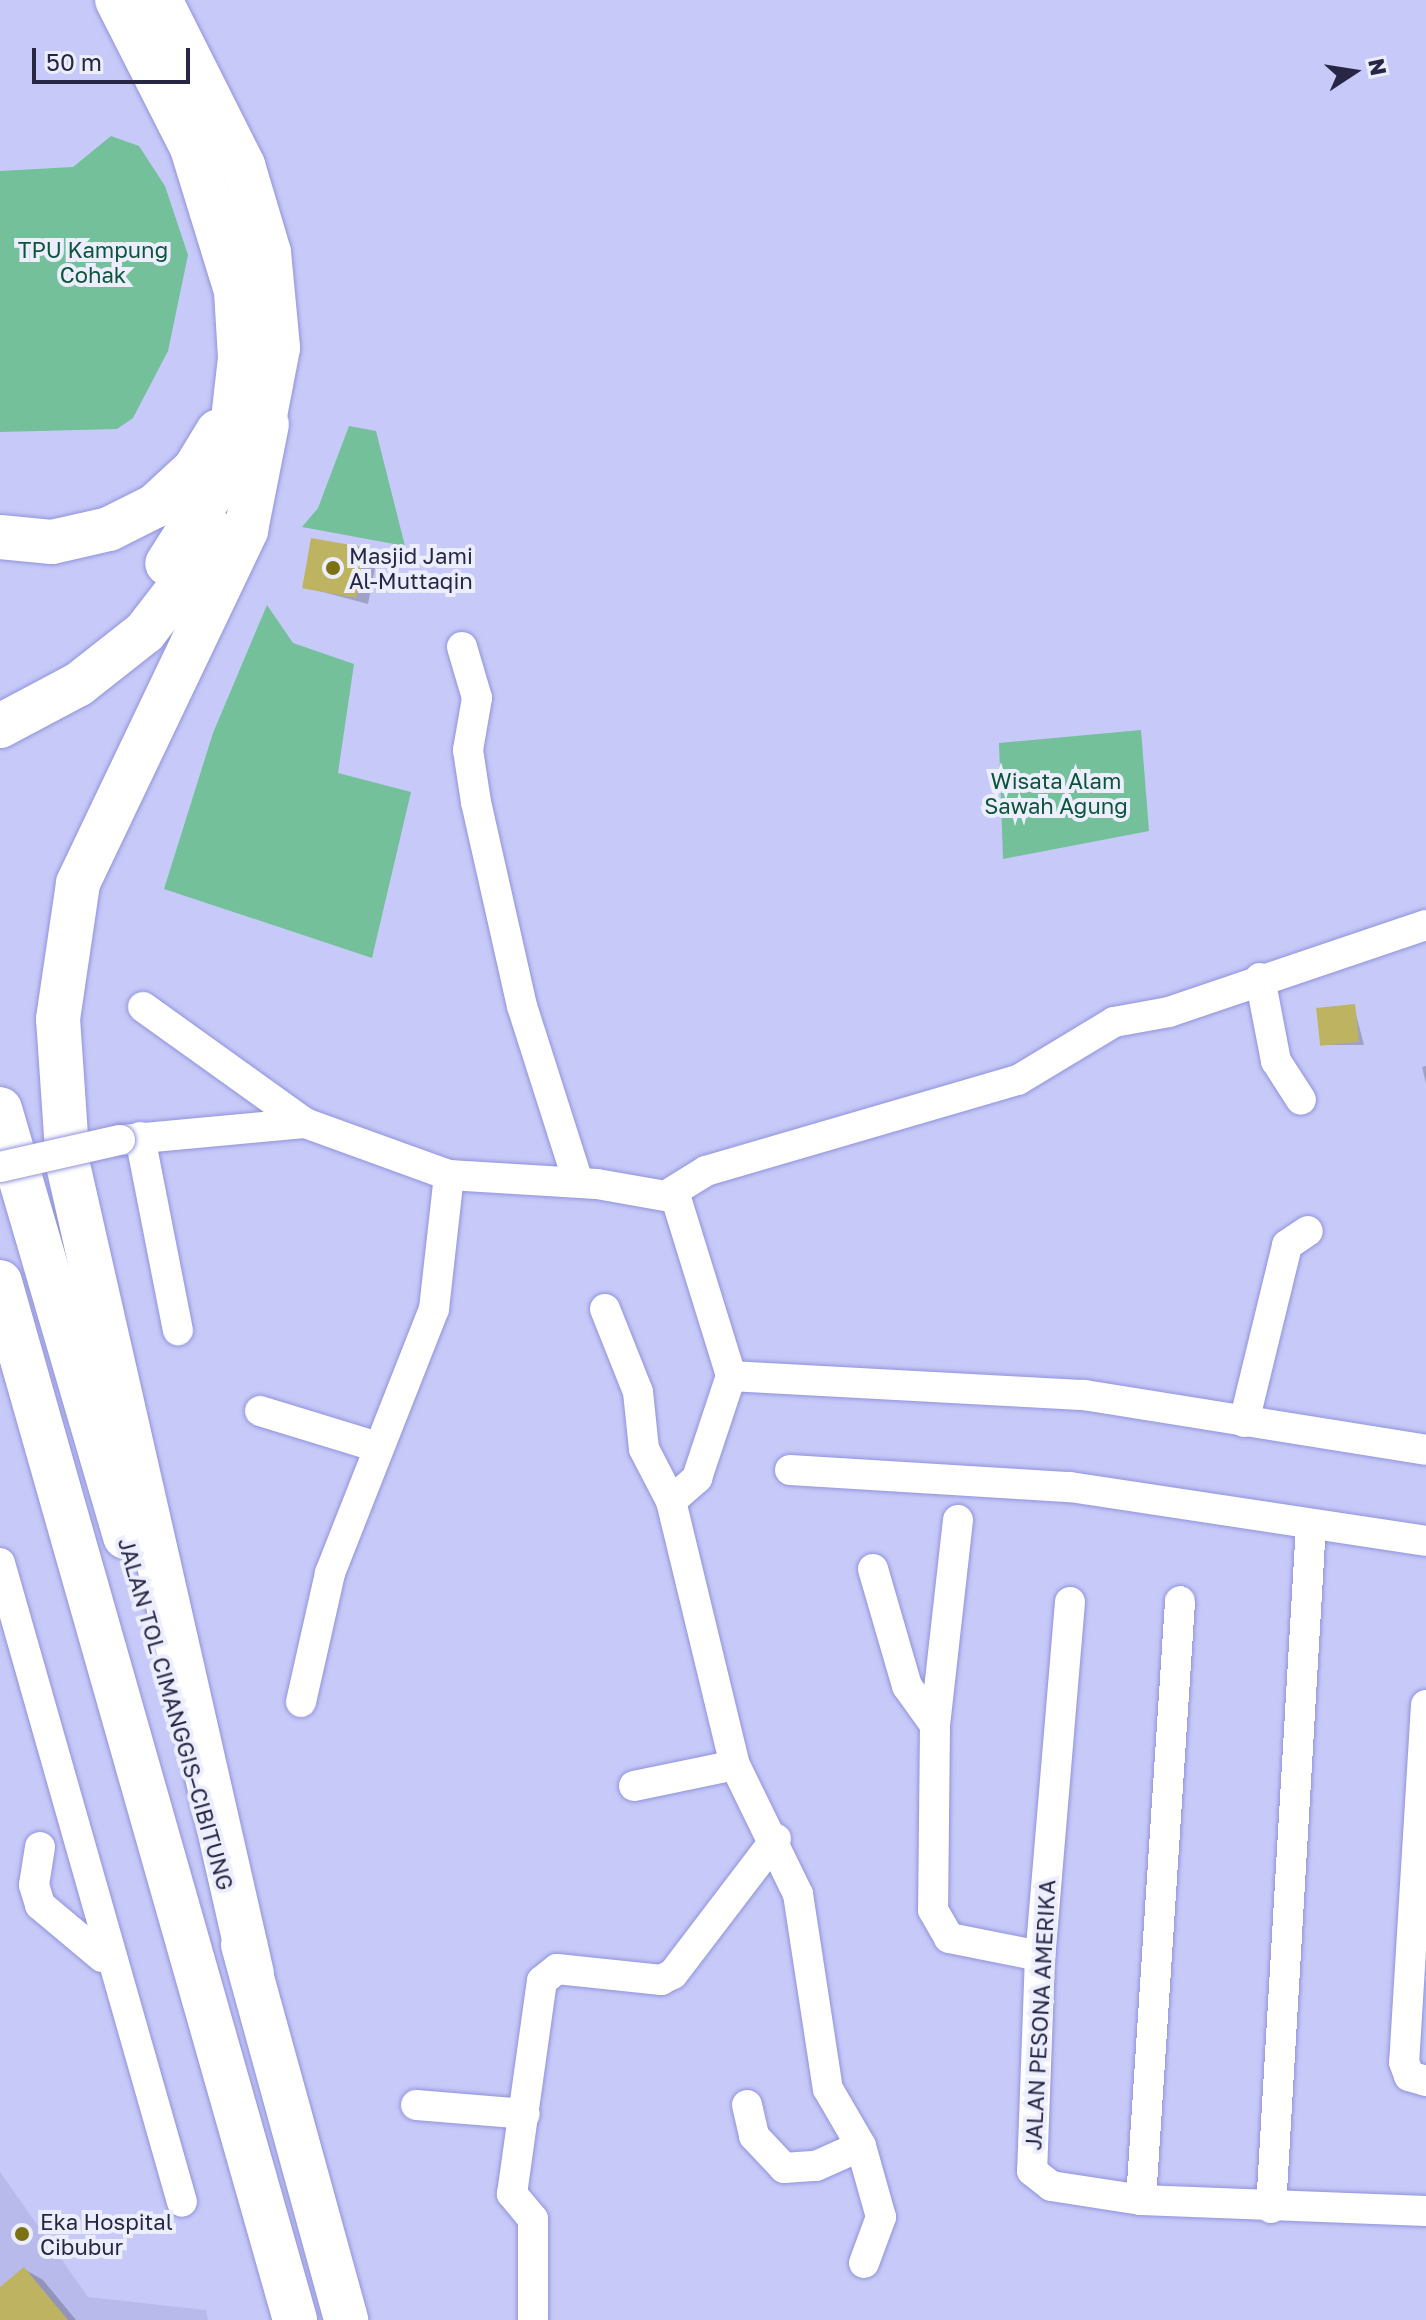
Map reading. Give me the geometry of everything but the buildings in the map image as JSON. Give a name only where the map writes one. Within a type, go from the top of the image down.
[{"type":"highway","points":[[0,692],[75,649],[170,560],[217,485],[240,358],[221,229],[192,148],[117,0]]},
{"type":"highway","points":[[160,0],[243,165],[269,252],[278,348],[246,530],[78,883],[58,1019],[68,1165],[252,1974]]},
{"type":"highway","points":[[0,537],[52,542],[109,529],[155,506],[195,469],[222,425],[240,358]]},
{"type":"highway","points":[[0,726],[79,684],[145,632],[194,578],[243,498],[267,424]]},
{"type":"highway","name":"JALAN TOL CIMANGGIS–CIBITUNG","points":[[0,1109],[252,1974],[346,2320]]},
{"type":"highway","points":[[0,1282],[97,1613],[295,2320]]},
{"type":"highway","points":[[0,1362],[97,1613]]},
{"type":"street","points":[[462,647],[477,698],[468,750],[476,802],[522,1006],[578,1182]]},
{"type":"street","points":[[667,1195],[706,1171],[1018,1080],[1114,1022],[1169,1012],[1260,978],[1426,925]]},
{"type":"street","points":[[1260,978],[1276,1061],[1301,1100]]},
{"type":"street","points":[[143,1007],[305,1123],[449,1175],[578,1182],[667,1195],[684,1208],[731,1376],[697,1478],[671,1501]]},
{"type":"street","points":[[0,1167],[130,1138],[305,1123]]},
{"type":"street","points":[[130,1138],[178,1330]]},
{"type":"street","points":[[301,1702],[330,1573],[434,1309],[449,1175]]},
{"type":"street","points":[[1244,1422],[1287,1245],[1308,1231]]},
{"type":"street","points":[[605,1309],[638,1392],[644,1449],[671,1501],[735,1765],[776,1839],[798,1894],[828,2089],[861,2146],[881,2217],[864,2263]]},
{"type":"street","points":[[731,1376],[1084,1395],[1426,1450]]},
{"type":"street","points":[[260,1411],[378,1447]]},
{"type":"street","points":[[790,1470],[998,1484],[1426,1541]]},
{"type":"street","points":[[945,1480],[958,1520],[935,1725],[937,1927],[949,1938],[1040,1956]]},
{"type":"street","points":[[958,1520],[998,1484]]},
{"type":"street","points":[[1271,2208],[1311,1525]]},
{"type":"street","points":[[0,1563],[99,1959],[182,2202]]},
{"type":"street","points":[[873,1569],[907,1686],[935,1725]]},
{"type":"street","points":[[1141,2200],[1180,1601]]},
{"type":"street","name":"JALAN PESONA AMERIKA","points":[[1070,1602],[1040,1956],[1032,2171],[1051,2186],[1141,2200],[1271,2208],[1426,2211]]},
{"type":"street","points":[[1426,1705],[1404,2062],[1409,2076],[1426,2081]]},
{"type":"street","points":[[634,1786],[735,1765]]},
{"type":"street","points":[[533,2320],[533,2219],[512,2194],[547,1974],[667,1978],[776,1839]]},
{"type":"street","points":[[40,1847],[34,1885],[40,1905],[99,1959]]},
{"type":"street","points":[[416,2105],[525,2114]]},
{"type":"street","points":[[747,2105],[754,2136],[784,2168],[816,2166],[861,2146]]},
{"type":"shaded area","name":"Eka Hospital Cibubur","points":[[0,2172],[88,2297],[206,2310],[208,2320],[0,2320]]},
{"type":"green space","name":"TPU Kampung Cohak","points":[[111,136],[139,146],[165,186],[188,255],[168,351],[133,418],[117,429],[0,432],[0,171],[73,167]]},
{"type":"green space","points":[[349,426],[376,431],[405,546],[302,527],[318,508]]},
{"type":"green space","points":[[267,605],[293,643],[354,664],[338,773],[411,792],[372,958],[164,889],[213,733]]},
{"type":"green space","name":"Wisata Alam Sawah Agung","points":[[1141,730],[1149,831],[1003,859],[999,743]]},
{"type":"place","name":"Masjid Jami Al-Muttaqin","points":[[333,568]]},
{"type":"place","name":"Eka Hospital Cibubur","points":[[22,2234]]}]
